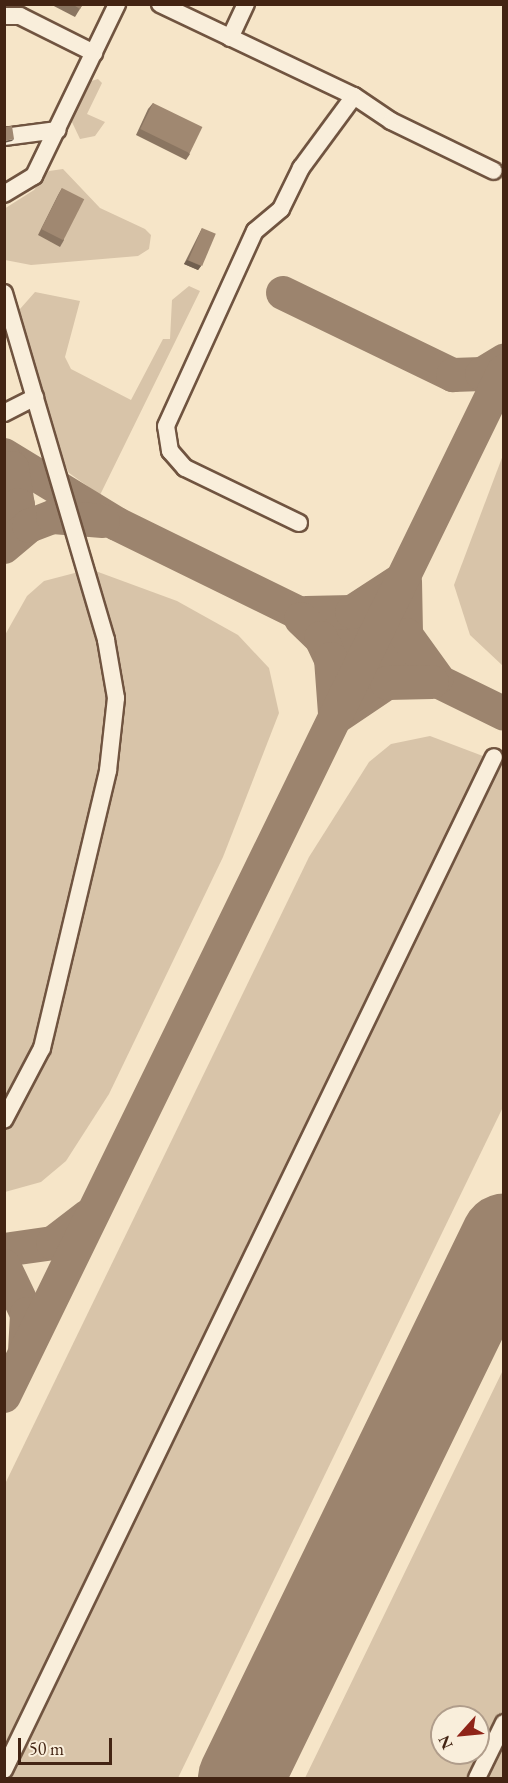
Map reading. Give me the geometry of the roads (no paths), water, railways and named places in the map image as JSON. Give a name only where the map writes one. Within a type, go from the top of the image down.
[{"type":"lane","points":[[4,194],[34,176],[117,4]]},
{"type":"lane","points":[[230,38],[246,4]]},
{"type":"lane","points":[[167,6],[354,96],[391,122],[494,171]]},
{"type":"lane","points":[[16,12],[94,53]]},
{"type":"lane","points":[[300,523],[185,468],[170,451],[166,426],[255,231],[281,209],[302,168],[354,96]]},
{"type":"lane","points":[[4,137],[58,130]]},
{"type":"lane","points":[[4,293],[7,315],[34,397],[106,640],[116,698],[108,771],[42,1048],[4,1120]]},
{"type":"lane","points":[[4,413],[34,397]]},
{"type":"lane","points":[[4,1770],[494,758]]},
{"type":"lane","points":[[477,1779],[504,1723]]}]
